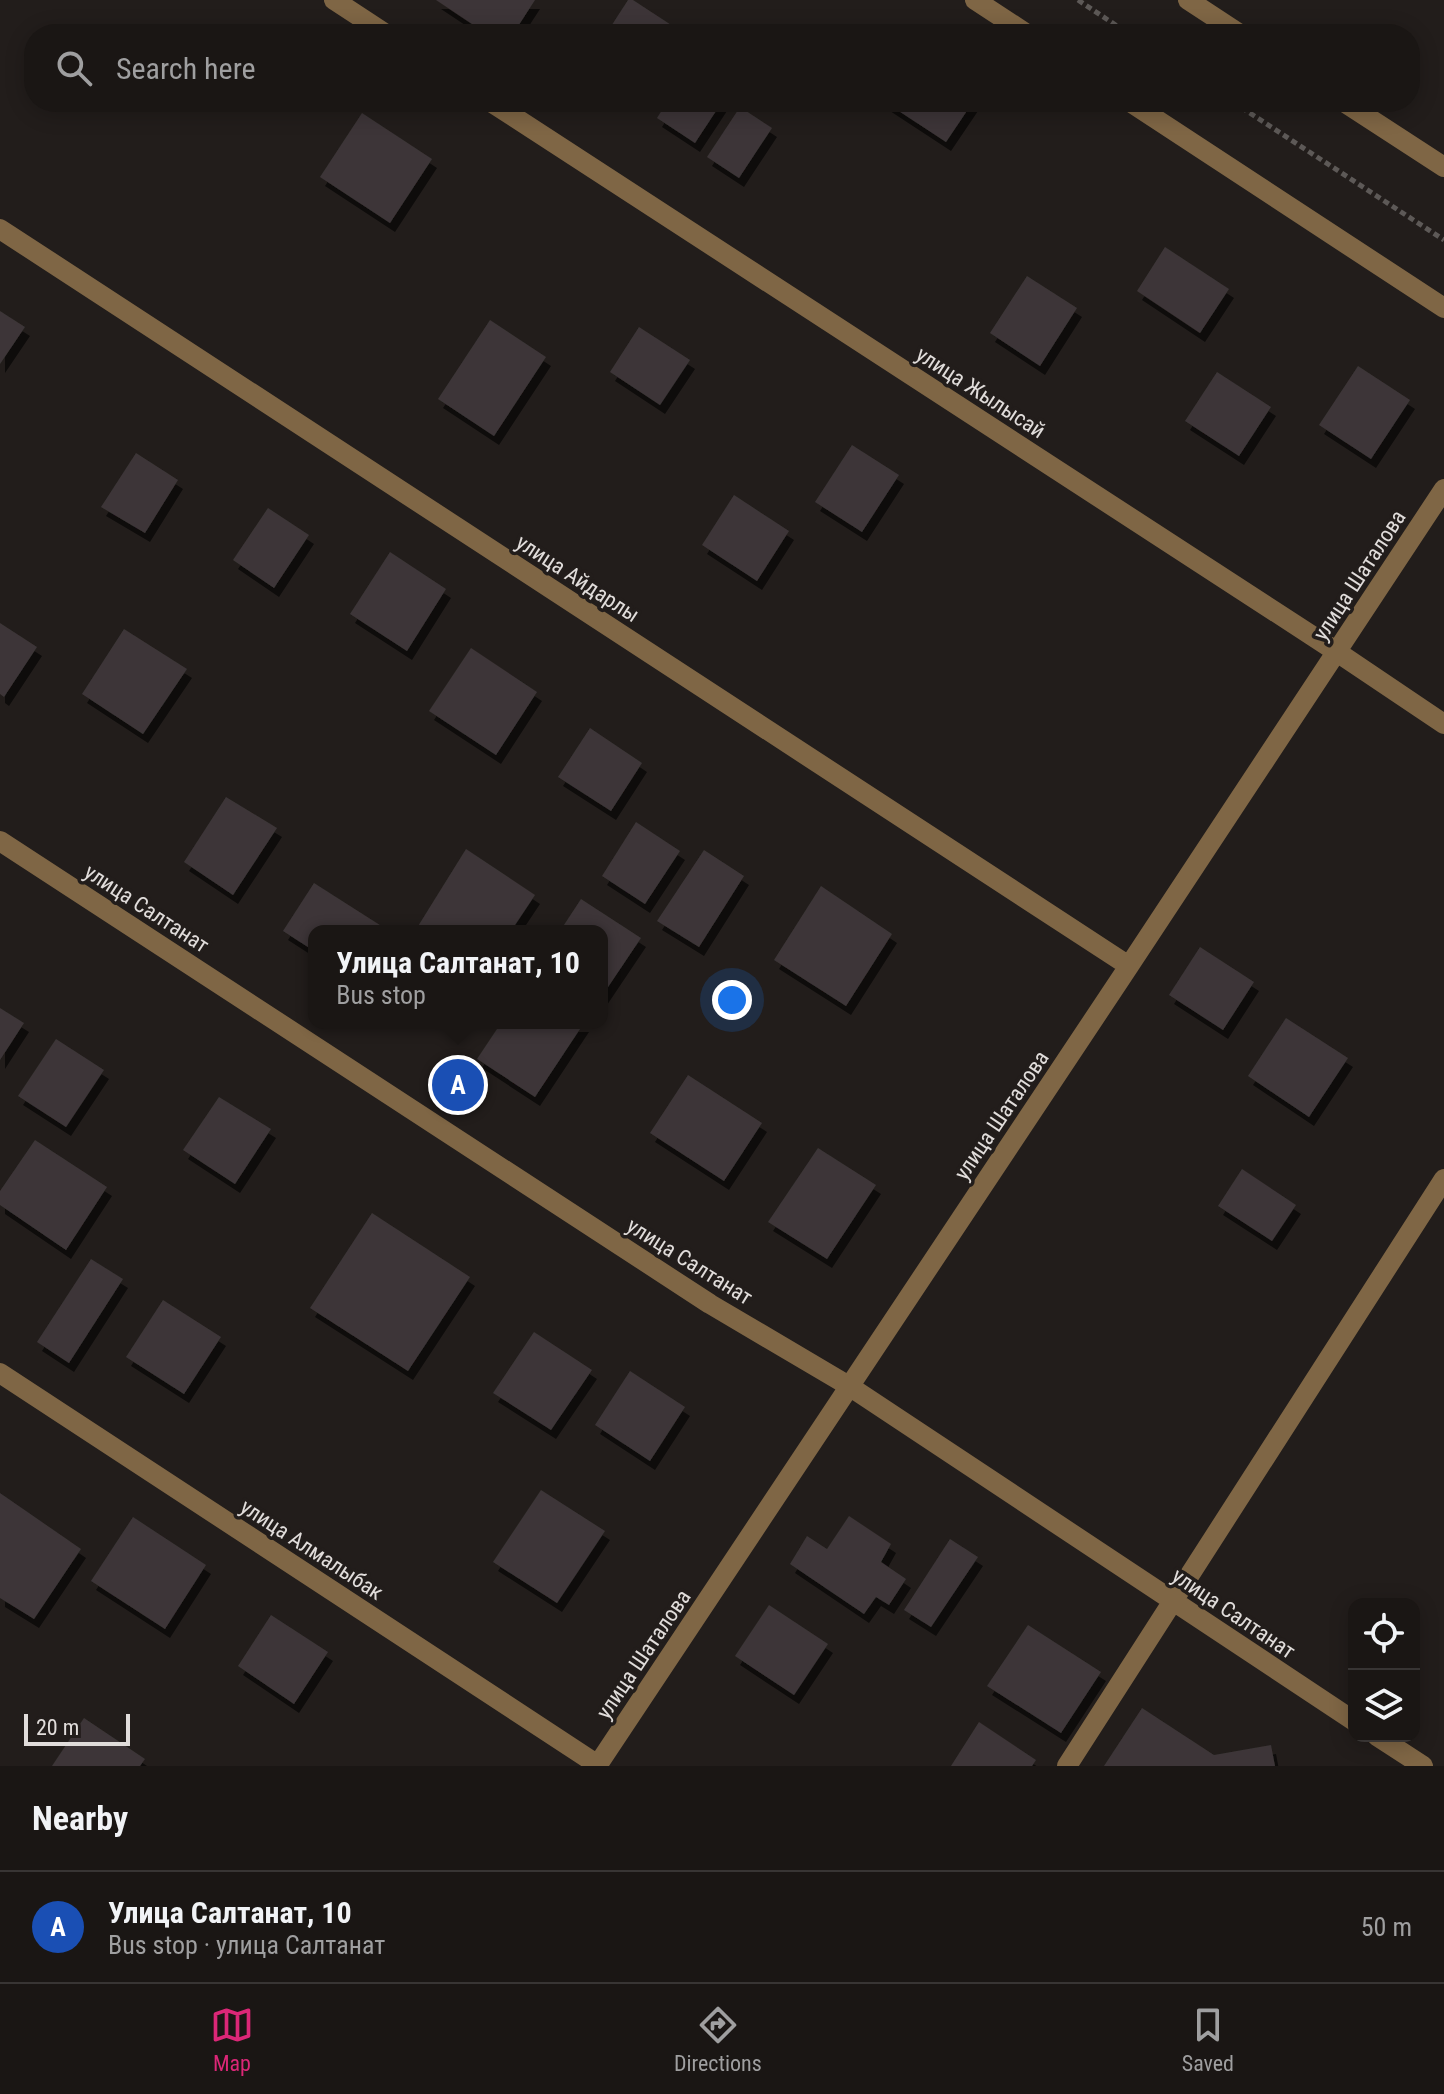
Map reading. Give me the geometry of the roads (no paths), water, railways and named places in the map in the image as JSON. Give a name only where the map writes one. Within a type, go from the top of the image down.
[{"type":"street","points":[[334,0],[371,24]]},
{"type":"street","points":[[975,0],[1012,24]]},
{"type":"street","points":[[1188,0],[1225,24]]},
{"type":"street","name":"улица Жылысай","points":[[506,112],[1444,724]]},
{"type":"street","points":[[1145,112],[1444,308]]},
{"type":"street","points":[[1359,112],[1444,167]]},
{"type":"street","name":"улица Айдарлы","points":[[0,229],[1129,966]]},
{"type":"street","name":"улица Шаталова","points":[[598,1766],[1444,489]]},
{"type":"street","name":"улица Салтанат","points":[[0,841],[710,1304],[849,1386],[1348,1717]]},
{"type":"street","points":[[1067,1766],[1444,1179]]},
{"type":"street","name":"улица Алмалыбак","points":[[0,1373],[598,1766]]},
{"type":"street","points":[[1386,1742],[1423,1766]]},
{"type":"place","name":"Улица Салтанат, 10","points":[[458,1085]]}]
